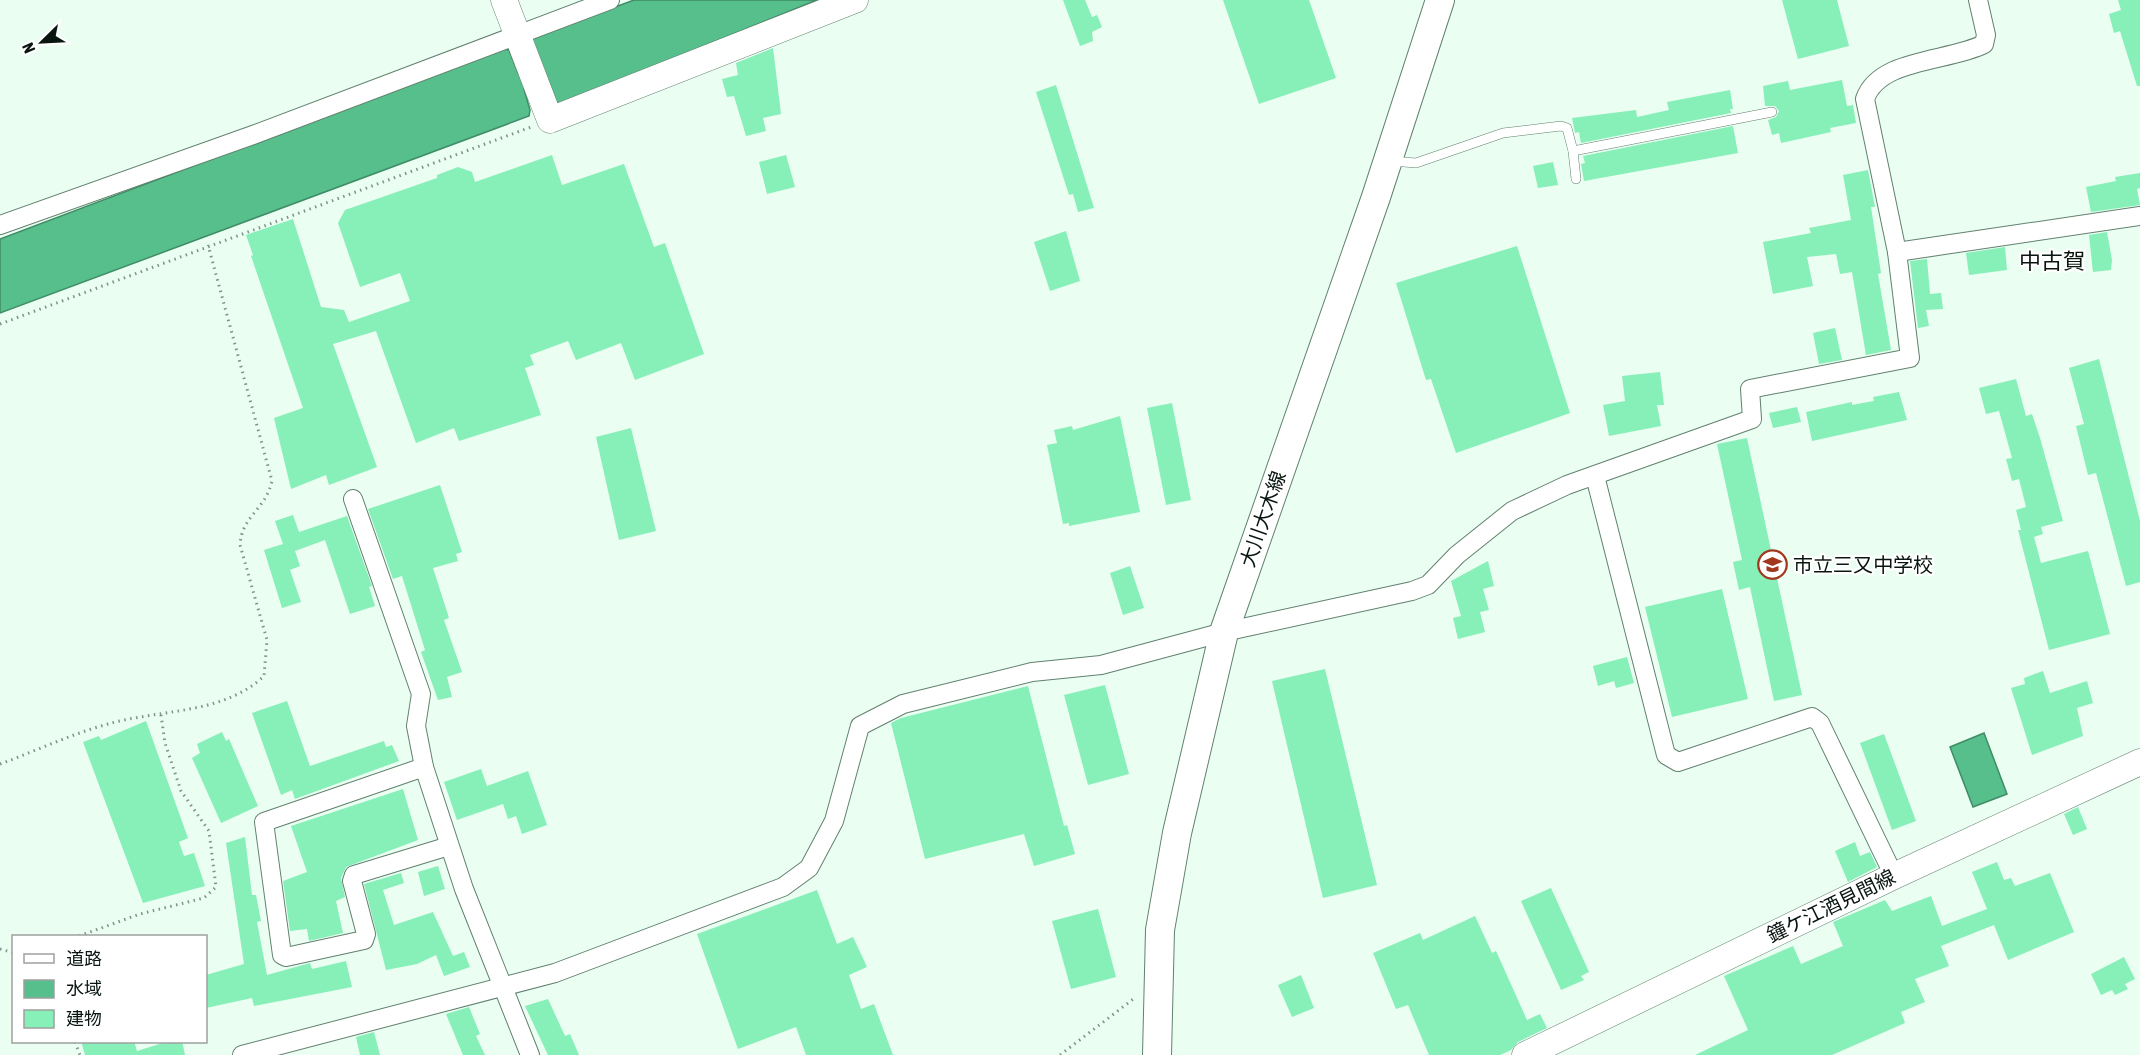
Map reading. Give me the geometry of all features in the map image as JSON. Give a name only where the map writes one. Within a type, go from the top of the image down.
[{"type":"main road","points":[[504,0],[548,114],[855,0]]},
{"type":"main road","name":"大川大木線","points":[[1157,1055],[1160,930],[1177,832],[1224,632],[1388,160],[1440,0]]},
{"type":"main road","name":"鐘ケ江酒見間線","points":[[1525,1055],[1894,876],[2140,762]]},
{"type":"street","points":[[0,225],[519,40],[610,0]]},
{"type":"street","points":[[253,1054],[504,988],[622,950],[783,887],[809,868],[834,821],[860,726],[903,704],[1032,672],[1101,665],[1224,632],[1412,591],[1428,585],[1457,555],[1512,511],[1594,476],[1752,418],[1750,389],[1910,358],[1897,252],[1866,99],[1869,86],[1883,74],[1984,44],[1986,35],[1978,0]]},
{"type":"street","points":[[1897,252],[2140,216]]},
{"type":"street","points":[[1594,476],[1666,755],[1678,762],[1812,717],[1820,723],[1894,876]]},
{"type":"street","points":[[353,499],[422,694],[416,726],[424,766],[449,846],[530,1055]]},
{"type":"street","points":[[424,766],[264,822],[282,955],[286,957],[364,940],[366,934],[352,881],[354,874],[449,846]]},
{"type":"lane","points":[[1573,151],[1772,112]]},
{"type":"lane","points":[[1388,160],[1416,163],[1503,133],[1561,126],[1567,128],[1573,151],[1576,178]]},
{"type":"path","points":[[0,324],[548,114]]},
{"type":"path","points":[[0,764],[109,723],[161,715],[207,704],[249,690],[264,676],[267,640],[240,545],[241,534],[248,519],[268,498],[272,481],[208,245]]},
{"type":"path","points":[[82,935],[140,914],[204,898],[216,887],[209,831],[181,790],[165,743],[161,715]]},
{"type":"path","points":[[1060,1055],[1159,981]]},
{"type":"water","points":[[634,0],[817,0],[560,104],[555,101],[547,81],[524,89],[530,110],[529,116],[0,313],[0,239],[503,49],[509,50],[518,73],[541,64],[532,41],[534,37]]},
{"type":"water","points":[[1984,733],[2007,794],[1973,807],[1950,747]]},
{"type":"building","points":[[1063,0],[1085,0],[1092,17],[1097,15],[1102,27],[1092,32],[1093,41],[1080,46]]},
{"type":"building","points":[[1223,0],[1309,0],[1336,78],[1259,104]]},
{"type":"building","points":[[1782,0],[1837,0],[1849,46],[1798,59]]},
{"type":"building","points":[[2118,0],[2140,0],[2140,86],[2137,86],[2120,31],[2114,33],[2109,14],[2121,10]]},
{"type":"building","points":[[773,48],[781,114],[763,118],[766,131],[746,136],[734,96],[727,97],[722,79],[738,75],[736,63]]},
{"type":"building","points":[[1842,80],[1847,106],[1853,105],[1856,123],[1830,128],[1831,132],[1781,143],[1779,133],[1772,135],[1768,120],[1776,117],[1779,111],[1775,106],[1765,106],[1763,86],[1788,81],[1790,90]]},
{"type":"building","points":[[1056,85],[1094,208],[1078,212],[1073,194],[1069,195],[1036,92]]},
{"type":"building","points":[[1730,90],[1733,109],[1730,109],[1731,113],[1581,143],[1579,132],[1575,133],[1572,118],[1636,110],[1637,117],[1669,110],[1667,102]]},
{"type":"building","points":[[1733,126],[1738,153],[1584,181],[1581,164],[1585,163],[1583,156]]},
{"type":"building","points":[[552,155],[562,185],[624,164],[654,247],[665,243],[704,354],[635,380],[621,343],[576,360],[568,341],[530,355],[534,365],[525,368],[541,415],[459,441],[454,428],[416,443],[376,331],[333,344],[377,467],[329,485],[326,475],[291,489],[274,418],[303,408],[251,256],[253,255],[246,235],[293,219],[321,307],[344,310],[349,322],[410,301],[400,273],[360,287],[338,223],[345,210],[437,178],[437,175],[458,167],[472,172],[475,182]]},
{"type":"building","points":[[786,155],[795,187],[767,194],[759,162]]},
{"type":"building","points":[[1553,162],[1558,185],[1538,188],[1533,166]]},
{"type":"building","points":[[1868,170],[1875,207],[1871,207],[1881,273],[1878,274],[1891,350],[1866,355],[1852,272],[1840,274],[1836,254],[1807,257],[1813,286],[1773,294],[1763,242],[1811,233],[1809,228],[1851,220],[1843,175]]},
{"type":"building","points":[[2140,173],[2140,188],[2137,189],[2140,205],[2091,212],[2086,187],[2116,181],[2115,177]]},
{"type":"building","points":[[1066,231],[1080,281],[1050,291],[1034,242]]},
{"type":"building","points":[[2107,232],[2112,260],[2111,270],[2093,272],[2089,235]]},
{"type":"building","points":[[1517,246],[1570,413],[1456,453],[1431,379],[1426,380],[1396,283]]},
{"type":"building","points":[[2005,247],[2007,270],[1969,275],[1966,253]]},
{"type":"building","points":[[1927,259],[1930,294],[1941,293],[1943,309],[1926,310],[1929,326],[1918,328],[1910,261]]},
{"type":"building","points":[[1835,328],[1842,360],[1819,364],[1813,333]]},
{"type":"building","points":[[2099,359],[2140,521],[2140,582],[2126,586],[2096,473],[2088,475],[2076,426],[2084,424],[2069,368]]},
{"type":"building","points":[[1660,372],[1664,405],[1657,405],[1661,426],[1609,436],[1603,405],[1625,401],[1622,376]]},
{"type":"building","points":[[2016,379],[2026,416],[2032,414],[2040,438],[2063,521],[2041,527],[2043,534],[2034,537],[2041,563],[2088,551],[2110,634],[2049,650],[2018,530],[2021,530],[2016,510],[2026,507],[2019,479],[2012,481],[2006,459],[2012,458],[1999,411],[1986,414],[1979,388]]},
{"type":"building","points":[[1899,392],[1907,420],[1812,441],[1806,412],[1852,402],[1852,405],[1874,401],[1873,397]]},
{"type":"building","points":[[1172,403],[1191,500],[1166,505],[1147,408]]},
{"type":"building","points":[[1797,407],[1801,422],[1773,428],[1769,413]]},
{"type":"building","points":[[1120,416],[1140,512],[1069,526],[1069,523],[1063,524],[1047,445],[1057,443],[1054,430],[1072,426],[1073,430]]},
{"type":"building","points":[[631,428],[656,531],[619,540],[596,437]]},
{"type":"building","points":[[1747,438],[1802,695],[1774,701],[1750,587],[1739,590],[1733,562],[1742,560],[1717,444]]},
{"type":"building","points":[[440,485],[462,552],[456,554],[458,561],[433,568],[449,618],[444,620],[462,672],[447,677],[452,697],[438,700],[421,652],[425,650],[402,576],[393,579],[368,509]]},
{"type":"building","points":[[293,515],[299,532],[347,516],[372,586],[369,587],[375,606],[350,614],[325,540],[295,551],[300,566],[290,570],[301,602],[282,608],[264,550],[283,544],[275,521]]},
{"type":"building","points":[[1488,561],[1494,586],[1483,589],[1489,610],[1480,612],[1485,632],[1458,639],[1453,618],[1461,616],[1451,581]]},
{"type":"building","points":[[1130,566],[1144,608],[1123,615],[1110,573]]},
{"type":"building","points":[[1722,589],[1748,699],[1672,717],[1645,607]]},
{"type":"building","points":[[1627,657],[1634,683],[1616,688],[1614,681],[1598,686],[1593,666]]},
{"type":"building","points":[[1325,669],[1377,885],[1323,898],[1272,681]]},
{"type":"building","points":[[2043,671],[2050,693],[2087,681],[2093,703],[2077,708],[2083,736],[2032,755],[2011,688],[2025,684],[2024,678]]},
{"type":"building","points":[[1105,685],[1129,774],[1088,785],[1064,695]]},
{"type":"building","points":[[1028,686],[1064,826],[1067,825],[1075,854],[1034,866],[1024,834],[925,859],[891,723],[901,718]]},
{"type":"building","points":[[287,701],[310,766],[384,741],[386,747],[392,745],[399,761],[295,799],[292,790],[281,795],[252,713]]},
{"type":"building","points":[[146,721],[188,838],[179,842],[184,856],[194,853],[205,886],[143,903],[83,742],[99,736],[101,740]]},
{"type":"building","points":[[222,732],[226,741],[229,739],[258,806],[221,823],[192,758],[200,753],[197,744]]},
{"type":"building","points":[[1884,734],[1916,821],[1892,830],[1860,743]]},
{"type":"building","points":[[481,769],[487,786],[528,771],[547,825],[522,834],[516,816],[508,819],[503,804],[457,820],[444,782]]},
{"type":"building","points":[[403,789],[418,840],[346,867],[341,878],[345,897],[336,901],[343,933],[309,941],[307,929],[290,931],[283,881],[307,872],[291,826]]},
{"type":"building","points":[[2078,807],[2087,829],[2073,835],[2064,814]]},
{"type":"building","points":[[245,837],[252,895],[256,895],[261,921],[257,922],[267,975],[310,963],[312,969],[346,961],[352,987],[254,1006],[252,998],[207,1008],[207,975],[244,964],[226,843]]},
{"type":"building","points":[[1855,842],[1860,856],[1870,852],[1877,867],[1848,882],[1835,851]]},
{"type":"building","points":[[1997,862],[2004,880],[2011,878],[2015,886],[2050,873],[2074,932],[2008,960],[1994,925],[1941,946],[1949,966],[1915,979],[1925,1002],[1901,1012],[1905,1023],[1832,1055],[1695,1055],[1748,1030],[1724,976],[1793,946],[1801,964],[1843,946],[1833,922],[1885,900],[1892,911],[1931,896],[1942,926],[1987,909],[1972,872]]},
{"type":"building","points":[[438,866],[445,889],[424,896],[418,872]]},
{"type":"building","points":[[401,873],[404,883],[383,890],[394,925],[433,912],[453,956],[464,952],[470,967],[444,976],[436,955],[417,964],[386,970],[364,884]]},
{"type":"building","points":[[1551,888],[1589,972],[1581,976],[1584,980],[1561,990],[1521,901]]},
{"type":"building","points":[[817,890],[837,944],[853,937],[867,967],[849,975],[861,1009],[874,1004],[893,1055],[806,1055],[796,1027],[738,1049],[697,934]]},
{"type":"building","points":[[1098,909],[1116,977],[1071,989],[1052,921]]},
{"type":"building","points":[[1475,916],[1492,953],[1496,951],[1527,1020],[1540,1014],[1547,1028],[1518,1042],[1511,1050],[1500,1055],[1429,1055],[1408,1005],[1396,1009],[1373,953],[1420,933],[1423,940]]},
{"type":"building","points":[[2124,957],[2135,979],[2125,984],[2128,989],[2115,995],[2112,990],[2101,995],[2091,974]]},
{"type":"building","points":[[1301,975],[1314,1008],[1292,1017],[1278,985]]},
{"type":"building","points":[[548,999],[565,1036],[570,1034],[579,1055],[548,1055],[525,1006]]},
{"type":"building","points":[[469,1007],[480,1034],[476,1036],[485,1055],[463,1055],[446,1014]]},
{"type":"building","points":[[374,1032],[380,1055],[360,1055],[356,1037]]},
{"type":"building","points":[[82,1043],[135,1043],[137,1051],[163,1043],[182,1043],[185,1055],[85,1055]]},
{"type":"place","name":"市立三又中学校","points":[[1772,565]]},
{"type":"district","name":"中古賀","points":[[2052,261]]}]
